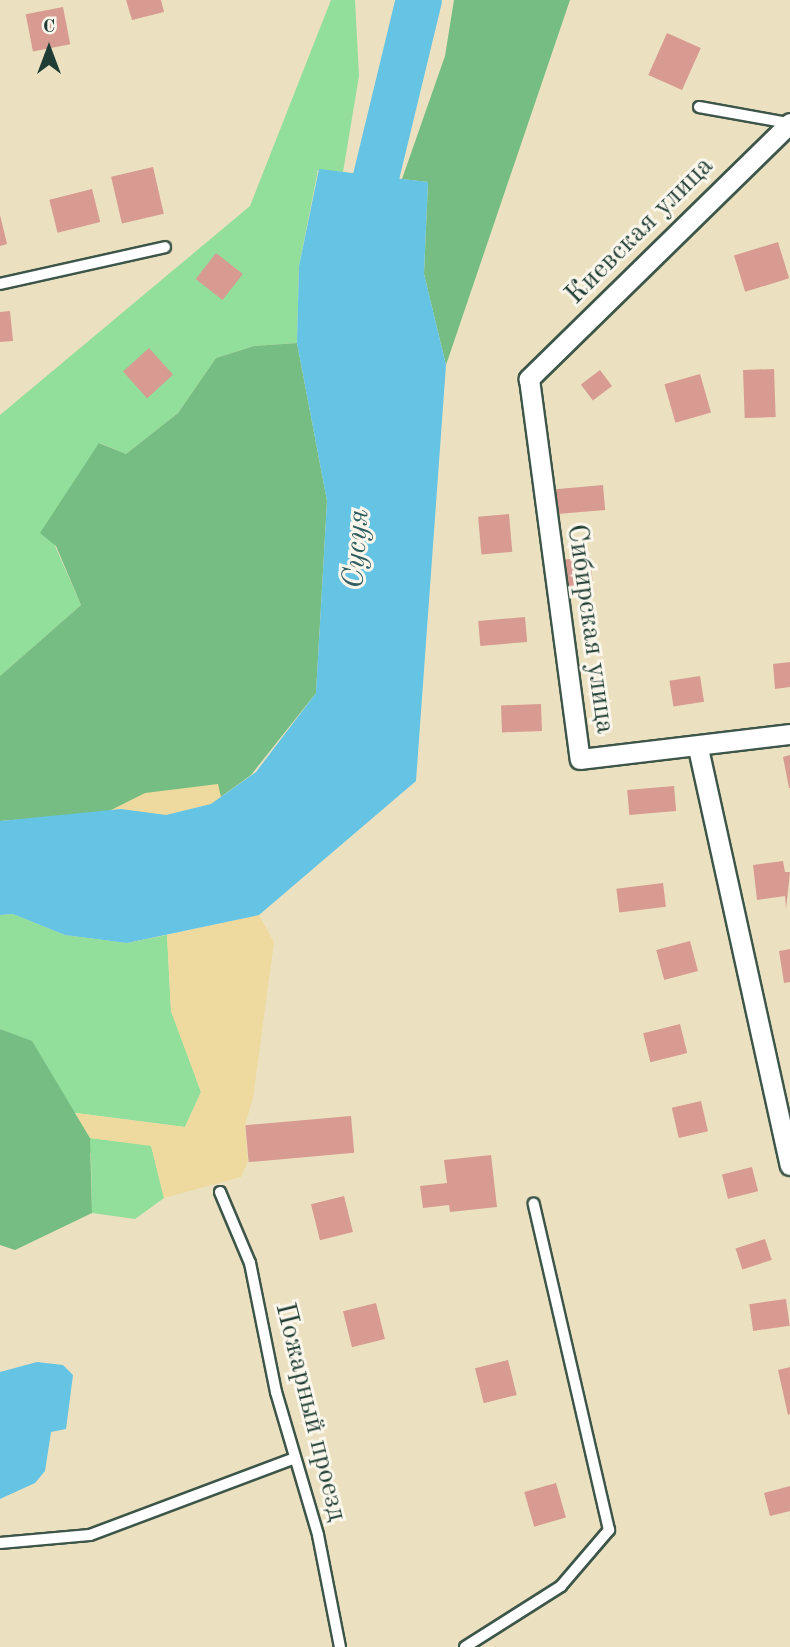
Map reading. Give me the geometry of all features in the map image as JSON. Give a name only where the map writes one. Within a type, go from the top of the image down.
[{"type":"street","name":"Киевская улица","points":[[529,379],[790,123]]},
{"type":"street","name":"Сибирская улица","points":[[529,379],[580,759],[698,748],[790,734]]},
{"type":"street","points":[[698,748],[790,1165]]},
{"type":"lane","points":[[699,107],[790,123]]},
{"type":"lane","points":[[0,284],[165,247]]},
{"type":"lane","name":"Пожарный проезд","points":[[220,1192],[250,1263],[276,1392],[318,1535],[340,1647]]},
{"type":"lane","points":[[465,1647],[561,1586],[609,1530],[534,1204]]},
{"type":"lane","points":[[0,1543],[90,1535],[295,1458]]},
{"type":"green space","points":[[331,0],[355,0],[359,76],[343,172],[318,170],[299,266],[297,343],[254,346],[216,358],[178,413],[126,454],[100,443],[55,546],[81,605],[0,676],[0,415],[250,206]]},
{"type":"green space","points":[[454,0],[570,0],[446,365],[424,274],[428,182],[402,179],[445,56]]},
{"type":"green space","points":[[297,343],[327,501],[316,693],[251,775],[211,804],[0,821],[0,676],[81,605],[56,546],[40,533],[99,443],[126,454],[178,413],[216,358],[254,346]]},
{"type":"green space","points":[[13,914],[65,935],[127,943],[167,935],[171,1011],[201,1092],[185,1127],[76,1113],[90,1138],[151,1145],[164,1198],[135,1219],[92,1213],[91,1154],[32,1042],[0,1029],[0,915]]},
{"type":"green space","points":[[0,1029],[32,1041],[90,1138],[92,1213],[15,1250],[0,1245]]},
{"type":"sand","points":[[218,784],[221,797],[211,804],[166,815],[109,811],[145,793]]},
{"type":"sand","points":[[259,915],[274,942],[253,1098],[245,1125],[248,1161],[241,1177],[164,1198],[151,1146],[90,1138],[75,1113],[185,1127],[201,1092],[171,1011],[167,935]]},
{"type":"water","points":[[319,169],[428,182],[424,274],[446,365],[416,781],[259,915],[127,943],[65,935],[13,914],[0,915],[0,821],[121,809],[166,815],[211,804],[256,772],[316,693],[327,501],[297,343],[299,266]]},
{"type":"water","points":[[37,1362],[63,1365],[73,1375],[66,1429],[51,1432],[45,1471],[35,1483],[0,1499],[0,1372]]},
{"type":"building","points":[[126,0],[161,0],[164,12],[132,20]]},
{"type":"building","points":[[63,7],[70,44],[33,52],[26,14]]},
{"type":"building","points":[[667,33],[701,48],[682,90],[648,75]]},
{"type":"building","points":[[153,167],[164,214],[122,223],[111,177]]},
{"type":"building","points":[[92,189],[100,222],[58,233],[49,200]]},
{"type":"building","points":[[0,215],[7,244],[0,246]]},
{"type":"building","points":[[778,242],[789,278],[745,292],[734,255]]},
{"type":"building","points":[[216,253],[243,274],[222,300],[196,279]]},
{"type":"building","points":[[10,311],[13,341],[0,342],[0,312]]},
{"type":"building","points":[[149,348],[173,375],[147,398],[123,371]]},
{"type":"building","points":[[774,369],[776,417],[745,418],[743,370]]},
{"type":"building","points":[[600,370],[612,386],[593,400],[581,384]]},
{"type":"building","points":[[700,374],[711,412],[675,423],[664,384]]},
{"type":"building","points":[[603,485],[605,510],[557,514],[555,489]]},
{"type":"building","points":[[509,514],[512,552],[481,555],[478,517]]},
{"type":"building","points":[[590,557],[594,593],[569,595],[565,560]]},
{"type":"building","points":[[525,617],[527,642],[480,646],[478,621]]},
{"type":"building","points":[[790,662],[790,687],[775,689],[773,664]]},
{"type":"building","points":[[700,676],[704,702],[673,707],[669,681]]},
{"type":"building","points":[[541,704],[542,731],[502,732],[501,705]]},
{"type":"building","points":[[790,755],[790,788],[789,788],[783,757]]},
{"type":"building","points":[[674,786],[676,811],[629,815],[627,790]]},
{"type":"building","points":[[783,861],[785,872],[790,872],[786,909],[785,896],[757,900],[753,865]]},
{"type":"building","points":[[663,883],[666,907],[619,913],[616,889]]},
{"type":"building","points":[[690,941],[698,971],[664,980],[656,950]]},
{"type":"building","points":[[790,949],[790,982],[784,983],[779,951]]},
{"type":"building","points":[[680,1024],[687,1053],[650,1062],[643,1033]]},
{"type":"building","points":[[701,1101],[708,1131],[679,1138],[672,1108]]},
{"type":"building","points":[[351,1116],[354,1153],[249,1162],[245,1125]]},
{"type":"building","points":[[491,1155],[497,1207],[450,1212],[449,1205],[423,1208],[420,1186],[447,1183],[444,1160]]},
{"type":"building","points":[[752,1167],[758,1191],[728,1199],[722,1174]]},
{"type":"building","points":[[344,1196],[353,1232],[320,1240],[311,1204]]},
{"type":"building","points":[[765,1239],[772,1260],[742,1270],[736,1249]]},
{"type":"building","points":[[786,1299],[790,1326],[753,1331],[749,1304]]},
{"type":"building","points":[[376,1303],[385,1339],[352,1347],[343,1311]]},
{"type":"building","points":[[508,1360],[517,1395],[484,1403],[475,1368]]},
{"type":"building","points":[[790,1367],[790,1414],[788,1415],[778,1370]]},
{"type":"building","points":[[556,1483],[566,1518],[534,1527],[524,1492]]},
{"type":"building","points":[[790,1486],[790,1511],[770,1516],[764,1493]]},
{"type":"waterway","name":"Сусуя","points":[[362,235],[419,0]]}]
